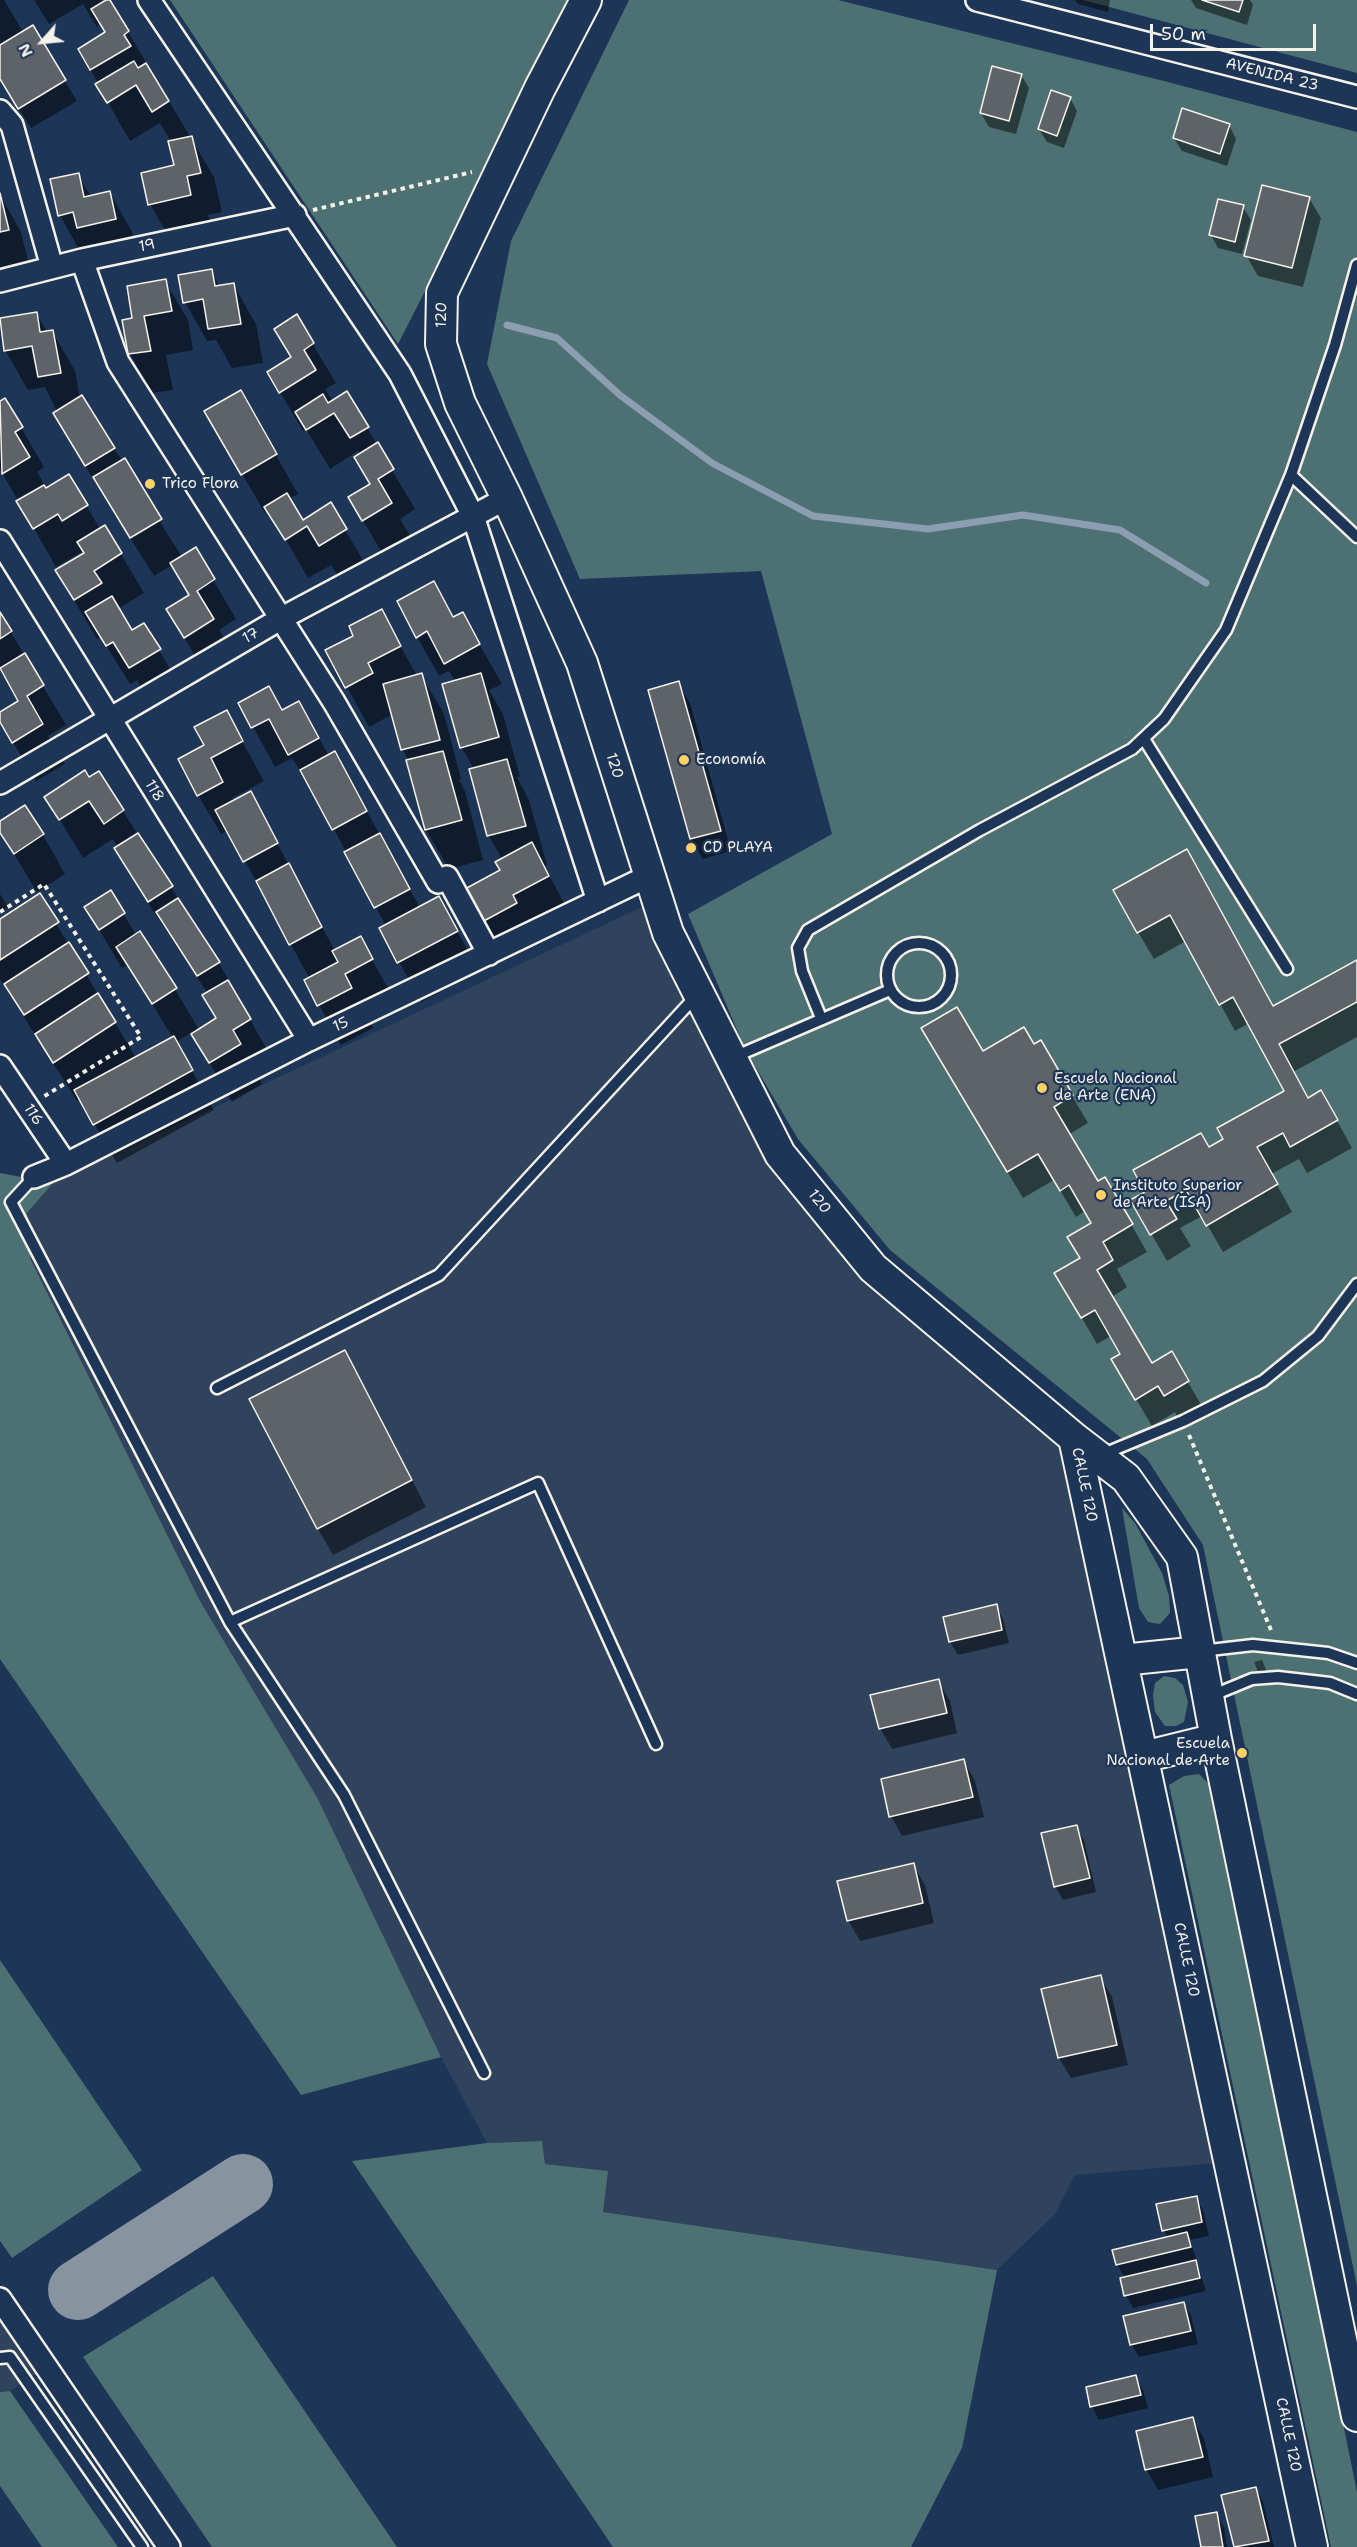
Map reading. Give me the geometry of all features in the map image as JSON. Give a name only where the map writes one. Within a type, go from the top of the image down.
[{"type":"main road","name":"120","points":[[586,0],[442,293],[441,344],[460,404],[507,498],[582,663],[668,933],[780,1154],[873,1268],[1074,1438]]},
{"type":"main road","name":"CALLE 120","points":[[1074,1438],[1126,1479],[1182,1557],[1216,1739],[1357,2416]]},
{"type":"main road","name":"CALLE 120","points":[[1074,1438],[1312,2547]]},
{"type":"main road","points":[[1122,1660],[1200,1652]]},
{"type":"main road","points":[[1143,1757],[1216,1739]]},
{"type":"street","points":[[149,0],[400,374],[473,516],[598,901]]},
{"type":"street","name":"AVENIDA 23","points":[[977,0],[1357,97]]},
{"type":"street","points":[[0,111],[12,125],[52,267]]},
{"type":"street","name":"19","points":[[0,281],[82,260],[295,215]]},
{"type":"street","points":[[82,260],[118,362],[282,618],[438,882],[447,877],[489,954]]},
{"type":"street","name":"17","points":[[0,783],[282,618],[507,498]]},
{"type":"street","name":"118","points":[[0,541],[309,1040]]},
{"type":"street","name":"15","points":[[34,1177],[66,1164],[309,1040],[649,876]]},
{"type":"street","name":"116","points":[[0,1066],[66,1164]]},
{"type":"street","points":[[0,2299],[169,2547]]},
{"type":"lane","points":[[821,1018],[802,971],[798,948],[808,930],[980,830],[1132,749],[1164,719],[1226,630],[1291,475],[1335,345],[1357,265]]},
{"type":"lane","points":[[1291,475],[1357,537]]},
{"type":"lane","points":[[1144,739],[1287,969]]},
{"type":"lane","points":[[909,944],[932,945],[948,961],[951,980],[948,990],[934,1004],[914,1007],[896,998],[890,990],[887,979],[888,968],[899,949],[909,944]]},
{"type":"lane","points":[[731,1058],[890,990]]},
{"type":"lane","points":[[217,1388],[439,1275],[698,994]]},
{"type":"lane","points":[[34,1177],[11,1202],[230,1622],[344,1795],[484,2073]]},
{"type":"lane","points":[[1098,1457],[1183,1421],[1263,1381],[1318,1336],[1357,1284]]},
{"type":"lane","points":[[230,1622],[538,1483],[656,1744]]},
{"type":"lane","points":[[1200,1652],[1252,1645],[1328,1653],[1357,1663]]},
{"type":"lane","points":[[1208,1698],[1252,1679],[1278,1677],[1330,1683],[1357,1694]]},
{"type":"lane","points":[[0,2358],[10,2357],[142,2547]]},
{"type":"path","points":[[295,215],[504,165]]},
{"type":"path","points":[[0,912],[44,884],[141,1037],[27,1107]]},
{"type":"path","points":[[1183,1421],[1279,1648]]},
{"type":"shaded area","points":[[657,900],[780,1154],[873,1268],[1074,1438],[1230,2162],[1075,2175],[1055,2214],[997,2270],[603,2212],[607,2171],[545,2164],[542,2141],[487,2143],[441,2057],[318,1799],[200,1601],[31,1260],[27,1213],[53,1183]]},
{"type":"shaded area","points":[[0,2317],[38,2373],[10,2391],[0,2392]]},
{"type":"green space","points":[[170,0],[574,0],[398,344]]},
{"type":"green space","name":"Instituto Superior de Arte (ISA)","points":[[629,0],[838,0],[1164,81],[1357,132],[1357,2286],[1203,1545],[1147,1459],[890,1250],[798,1139],[746,1051],[688,914],[832,834],[761,571],[580,579],[487,364],[511,241]]},
{"type":"green space","points":[[1083,0],[1357,0],[1357,73]]},
{"type":"green space","points":[[0,1173],[53,1183],[27,1213],[31,1260],[200,1601],[318,1799],[441,2057],[301,2095],[0,1659]]},
{"type":"green space","points":[[1122,1508],[1135,1523],[1162,1573],[1169,1596],[1170,1613],[1160,1624],[1148,1622],[1139,1608]]},
{"type":"green space","points":[[1164,1676],[1175,1678],[1183,1685],[1188,1702],[1184,1722],[1176,1726],[1165,1726],[1155,1712],[1153,1695],[1155,1683]]},
{"type":"green space","points":[[1199,1774],[1214,1789],[1357,2492],[1357,2547],[1331,2547],[1169,1785],[1184,1776]]},
{"type":"green space","points":[[0,1960],[142,2170],[12,2258],[0,2241]]},
{"type":"green space","points":[[542,2141],[545,2164],[608,2171],[603,2212],[997,2270],[962,2448],[911,2547],[613,2547],[352,2161],[487,2143]]},
{"type":"green space","points":[[213,2276],[397,2547],[212,2547],[83,2357]]},
{"type":"green space","points":[[10,2391],[118,2547],[42,2547],[0,2486],[0,2392]]},
{"type":"building","points":[[110,0],[129,31],[124,35],[131,46],[90,70],[78,49],[105,32],[91,9]]},
{"type":"building","points":[[1202,0],[1243,0],[1239,12]]},
{"type":"building","points":[[33,25],[66,80],[18,109],[0,79],[0,45]]},
{"type":"building","points":[[134,61],[138,68],[146,63],[169,101],[152,112],[136,85],[107,103],[95,84]]},
{"type":"building","points":[[992,66],[1022,74],[1009,121],[980,113]]},
{"type":"building","points":[[1051,90],[1071,97],[1057,136],[1038,129]]},
{"type":"building","points":[[1182,108],[1230,124],[1220,154],[1173,138]]},
{"type":"building","points":[[192,136],[201,173],[187,176],[191,195],[148,205],[141,173],[174,165],[168,141]]},
{"type":"building","points":[[79,173],[84,197],[110,191],[116,219],[77,228],[73,212],[58,216],[50,179]]},
{"type":"building","points":[[1262,185],[1310,197],[1292,268],[1244,256]]},
{"type":"building","points":[[0,193],[9,230],[0,232]]},
{"type":"building","points":[[1218,199],[1244,205],[1235,242],[1209,235]]},
{"type":"building","points":[[212,269],[215,286],[234,283],[241,324],[208,329],[203,299],[183,303],[178,275]]},
{"type":"building","points":[[166,279],[172,311],[144,316],[151,351],[128,354],[122,320],[132,318],[127,286]]},
{"type":"building","points":[[37,312],[40,332],[53,330],[61,373],[38,377],[32,346],[4,351],[0,318]]},
{"type":"building","points":[[297,314],[314,343],[304,350],[316,370],[279,393],[267,372],[291,357],[274,329]]},
{"type":"building","points":[[241,390],[277,454],[241,475],[204,411]]},
{"type":"building","points":[[347,391],[369,427],[350,438],[334,413],[306,430],[295,412],[323,394],[328,403]]},
{"type":"building","points":[[82,395],[115,448],[85,466],[53,413]]},
{"type":"building","points":[[5,398],[23,427],[15,432],[30,457],[2,474],[0,401]]},
{"type":"building","points":[[378,442],[394,469],[378,479],[392,503],[362,521],[348,497],[370,484],[354,457]]},
{"type":"building","points":[[125,458],[162,519],[130,538],[93,477]]},
{"type":"building","points":[[69,474],[88,505],[62,521],[58,514],[33,529],[16,501],[44,485],[46,488]]},
{"type":"building","points":[[287,493],[303,520],[331,502],[347,529],[319,546],[307,526],[285,540],[264,507]]},
{"type":"building","points":[[105,525],[122,553],[94,571],[102,583],[74,600],[55,570],[84,553],[77,542]]},
{"type":"building","points":[[196,547],[215,579],[197,591],[214,619],[184,638],[166,609],[189,595],[170,563]]},
{"type":"building","points":[[434,581],[453,617],[463,612],[480,644],[444,664],[427,631],[416,638],[397,601]]},
{"type":"building","points":[[112,596],[132,630],[144,623],[161,649],[129,668],[113,642],[106,646],[85,612]]},
{"type":"building","points":[[382,609],[401,646],[368,663],[373,673],[345,688],[325,650],[353,636],[349,626]]},
{"type":"building","points":[[0,612],[12,631],[0,639]]},
{"type":"building","points":[[25,653],[44,685],[27,696],[43,724],[12,743],[0,722],[0,712],[18,701],[0,668]]},
{"type":"building","points":[[422,673],[440,740],[401,750],[383,684]]},
{"type":"building","points":[[481,673],[499,737],[460,748],[442,684]]},
{"type":"building","name":"Economía","points":[[679,681],[721,831],[690,839],[648,690]]},
{"type":"building","points":[[269,686],[282,710],[299,701],[319,738],[288,755],[269,719],[251,728],[238,703]]},
{"type":"building","points":[[227,710],[243,741],[211,758],[223,782],[197,796],[178,759],[204,745],[194,727]]},
{"type":"building","points":[[335,751],[367,811],[332,830],[300,770]]},
{"type":"building","points":[[443,751],[462,820],[425,830],[406,760]]},
{"type":"building","points":[[507,759],[526,826],[487,836],[469,769]]},
{"type":"building","points":[[85,770],[89,777],[99,771],[124,810],[104,824],[89,801],[59,820],[44,797]]},
{"type":"building","points":[[251,791],[278,843],[243,862],[215,810]]},
{"type":"building","points":[[25,805],[44,834],[14,854],[0,833],[0,821]]},
{"type":"building","points":[[138,833],[173,886],[148,902],[114,848]]},
{"type":"building","points":[[380,833],[410,889],[374,908],[344,852]]},
{"type":"building","points":[[532,842],[549,876],[513,895],[517,903],[482,922],[465,889],[500,870],[495,862]]},
{"type":"building","points":[[1187,849],[1273,1006],[1357,960],[1357,1002],[1279,1044],[1308,1098],[1321,1090],[1338,1120],[1290,1147],[1283,1133],[1257,1147],[1278,1184],[1206,1226],[1186,1190],[1166,1201],[1177,1219],[1150,1235],[1130,1200],[1145,1192],[1133,1170],[1201,1133],[1209,1147],[1223,1139],[1217,1128],[1284,1091],[1233,997],[1219,1005],[1170,915],[1137,933],[1113,890]]},
{"type":"building","points":[[289,863],[322,927],[289,945],[256,881]]},
{"type":"building","points":[[111,890],[125,913],[99,930],[84,907]]},
{"type":"building","points":[[40,893],[59,922],[0,960],[0,919]]},
{"type":"building","points":[[439,896],[458,931],[397,963],[379,928]]},
{"type":"building","points":[[178,898],[220,962],[197,976],[156,912]]},
{"type":"building","points":[[140,931],[177,988],[152,1004],[116,947]]},
{"type":"building","points":[[361,936],[373,959],[345,974],[352,988],[317,1006],[304,980],[338,962],[332,951]]},
{"type":"building","points":[[69,942],[89,973],[24,1015],[4,984]]},
{"type":"building","points":[[228,980],[251,1019],[233,1030],[241,1044],[209,1063],[191,1034],[216,1018],[202,995]]},
{"type":"building","points":[[98,993],[116,1022],[53,1063],[35,1034]]},
{"type":"building","points":[[957,1007],[983,1051],[1024,1027],[1034,1044],[1041,1040],[1073,1095],[1054,1107],[1098,1181],[1105,1177],[1133,1224],[1103,1242],[1113,1260],[1097,1270],[1152,1363],[1172,1351],[1189,1381],[1164,1396],[1158,1386],[1135,1400],[1111,1359],[1120,1354],[1095,1310],[1081,1318],[1054,1273],[1080,1258],[1067,1237],[1091,1223],[1069,1185],[1060,1191],[1038,1154],[1007,1172],[921,1028]]},
{"type":"building","points":[[174,1036],[193,1070],[93,1125],[74,1090]]},
{"type":"building","points":[[345,1350],[412,1480],[317,1529],[249,1399]]},
{"type":"building","points":[[997,1604],[1002,1630],[949,1642],[943,1617]]},
{"type":"building","points":[[939,1679],[947,1713],[879,1729],[870,1695]]},
{"type":"building","points":[[964,1759],[973,1797],[889,1817],[881,1779]]},
{"type":"building","points":[[1077,1825],[1090,1878],[1054,1887],[1041,1833]]},
{"type":"building","points":[[914,1863],[923,1903],[847,1921],[837,1881]]},
{"type":"building","points":[[1101,1975],[1117,2045],[1058,2058],[1041,1989]]},
{"type":"building","points":[[1197,2196],[1202,2222],[1162,2231],[1156,2204]]},
{"type":"building","points":[[1187,2232],[1191,2247],[1116,2265],[1112,2250]]},
{"type":"building","points":[[1196,2260],[1200,2278],[1124,2296],[1120,2278]]},
{"type":"building","points":[[1184,2302],[1191,2331],[1130,2345],[1123,2316]]},
{"type":"building","points":[[1136,2375],[1141,2395],[1090,2407],[1086,2387]]},
{"type":"building","points":[[1193,2417],[1203,2457],[1145,2470],[1136,2431]]},
{"type":"building","points":[[1256,2487],[1269,2541],[1234,2547],[1221,2495]]},
{"type":"building","points":[[1217,2512],[1223,2547],[1201,2547],[1195,2516]]},
{"type":"waterway","points":[[507,325],[557,338],[621,396],[712,463],[813,516],[928,529],[1023,515],[1120,530],[1206,583]]},
{"type":"taxiway","points":[[78,2290],[243,2184]]},
{"type":"place","name":"Trico Flora","points":[[150,484]]},
{"type":"place","name":"Economía","points":[[684,760]]},
{"type":"place","name":"CD PLAYA","points":[[691,848]]},
{"type":"place","name":"Escuela Nacional de Arte (ENA)","points":[[1042,1088]]},
{"type":"place","name":"Instituto Superior de Arte (ISA)","points":[[1101,1195]]},
{"type":"place","name":"Escuela Nacional de Arte","points":[[1242,1753]]}]
